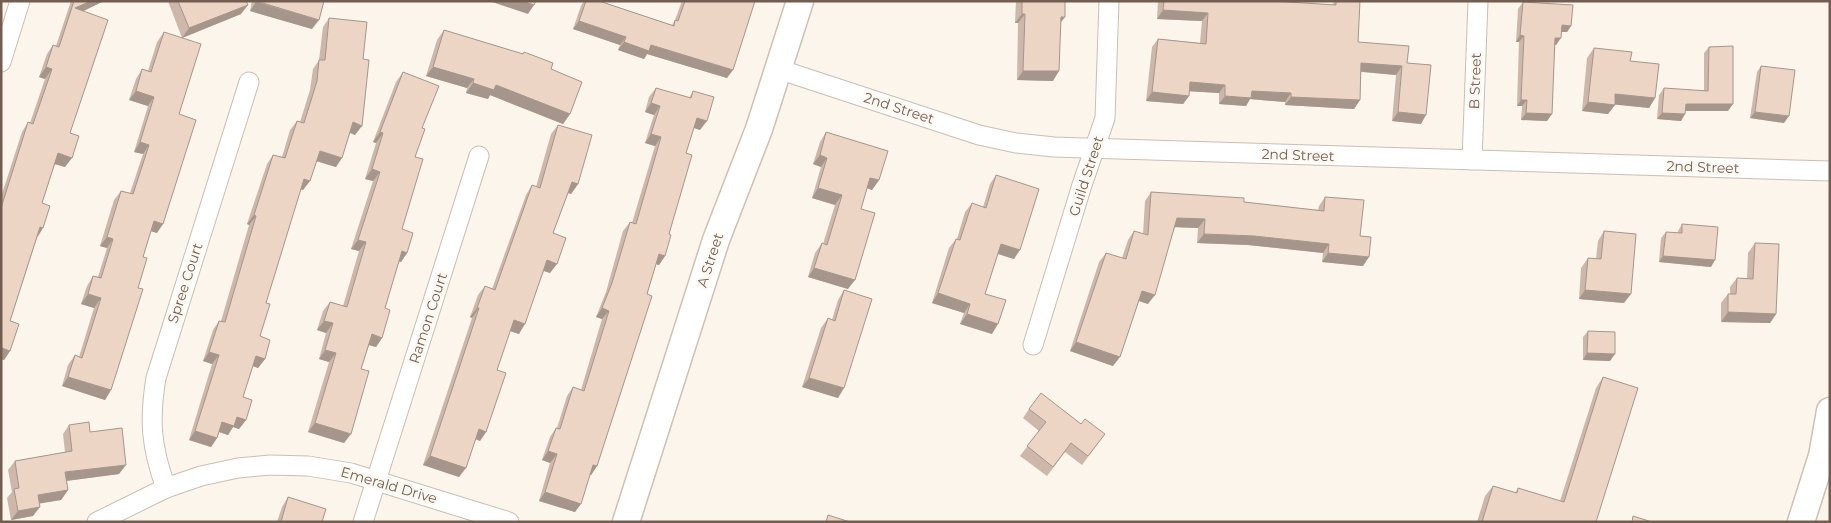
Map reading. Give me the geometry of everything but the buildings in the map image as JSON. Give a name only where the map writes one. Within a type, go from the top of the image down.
[{"type":"street","points":[[1,62],[20,1]]},
{"type":"street","name":"A Street","points":[[626,522],[716,240],[759,129],[800,1]]},
{"type":"street","name":"Guild Street","points":[[1033,345],[1105,118],[1109,1]]},
{"type":"street","name":"B Street","points":[[1472,160],[1478,1]]},
{"type":"street","name":"2nd Street","points":[[778,69],[978,135],[1016,143],[1095,148],[1830,171]]},
{"type":"street","name":"Spree Court","points":[[166,488],[158,466],[152,437],[151,407],[156,378],[249,82]]},
{"type":"street","name":"Ramon Court","points":[[363,522],[480,156]]},
{"type":"street","points":[[1801,522],[1822,456],[1830,411]]},
{"type":"street","name":"Emerald Drive","points":[[98,522],[166,488],[201,476],[238,468],[270,465],[308,466],[351,472],[509,522]]}]
